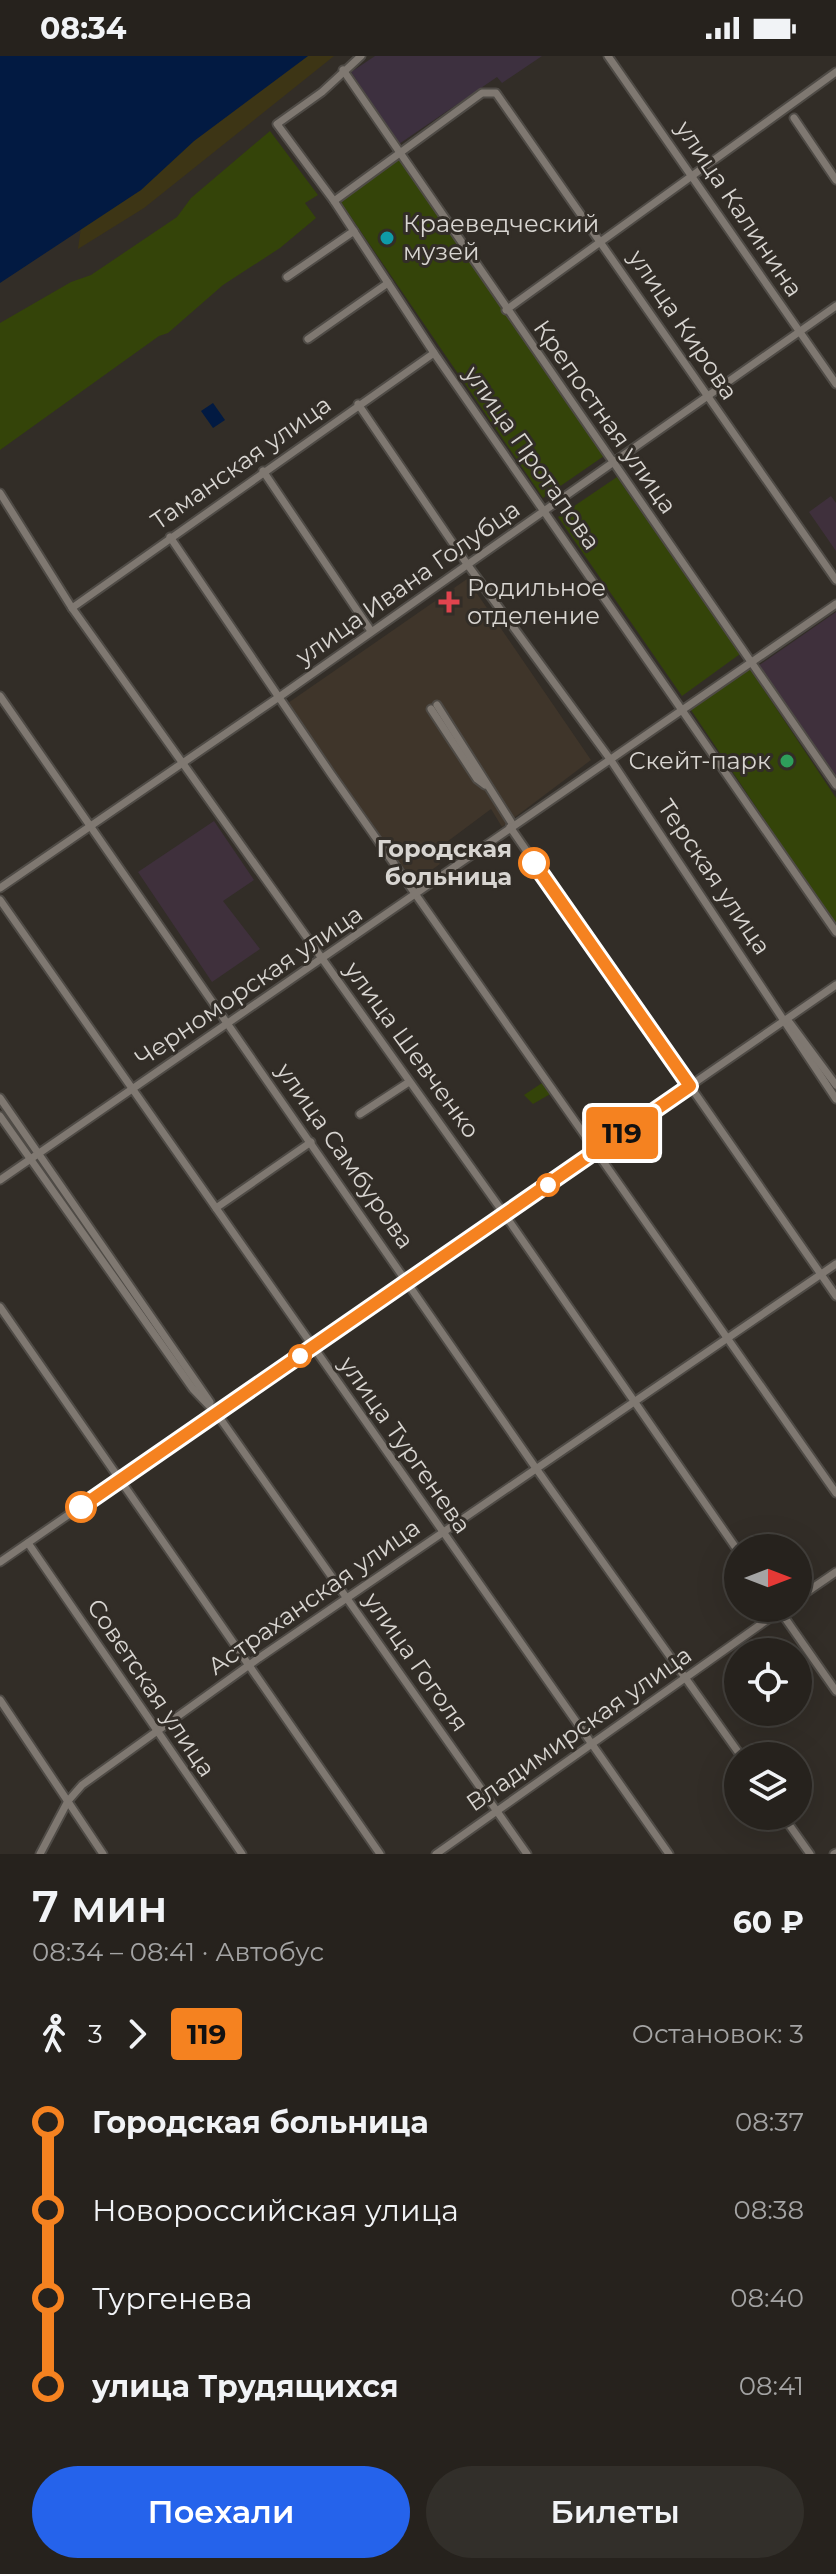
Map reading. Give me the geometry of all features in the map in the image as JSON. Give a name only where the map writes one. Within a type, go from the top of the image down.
[{"type":"street","points":[[343,70],[361,56]]},
{"type":"street","name":"улица Калинина","points":[[608,56],[693,174],[836,384]]},
{"type":"street","name":"улица Протапова","points":[[343,70],[322,92],[277,124],[334,201],[434,353],[836,932]]},
{"type":"street","name":"Крепостная улица","points":[[343,70],[836,785]]},
{"type":"street","points":[[506,310],[836,72]]},
{"type":"street","name":"улица Кирова","points":[[400,152],[482,93],[496,93],[601,239],[836,580]]},
{"type":"street","points":[[794,118],[836,180]]},
{"type":"street","points":[[334,201],[400,152]]},
{"type":"street","points":[[287,277],[354,231]]},
{"type":"street","points":[[308,339],[388,283]]},
{"type":"street","name":"улица Ивана Голубца","points":[[0,888],[545,512],[836,306]]},
{"type":"street","name":"Таманская улица","points":[[72,608],[434,353]]},
{"type":"street","name":"Терская улица","points":[[358,404],[467,564],[610,759],[836,1099]]},
{"type":"street","points":[[263,471],[371,631]]},
{"type":"street","name":"улица Шевченко","points":[[0,493],[72,608],[505,1215],[726,1534]]},
{"type":"street","points":[[170,537],[836,1493]]},
{"type":"street","name":"Черноморская улица","points":[[0,1180],[418,895],[511,826],[836,604]]},
{"type":"street","name":"улица Самбурова","points":[[0,696],[535,1467],[731,1742]]},
{"type":"street","points":[[434,707],[483,775],[486,786],[511,826],[836,1296]]},
{"type":"street","name":"улица Тургенева","points":[[0,900],[669,1854]]},
{"type":"street","points":[[0,1562],[836,985]]},
{"type":"street","name":"Терская улица","points":[[786,1020],[800,1033],[836,1085]]},
{"type":"street","points":[[360,1114],[409,1082]]},
{"type":"street","name":"улица Гоголя","points":[[0,1098],[200,1385],[217,1414],[527,1854]]},
{"type":"street","name":"улица Гоголя","points":[[0,1116],[193,1389],[217,1414]]},
{"type":"street","points":[[216,1208],[311,1142]]},
{"type":"street","name":"Астраханская улица","points":[[40,1854],[68,1801],[82,1785],[535,1467],[836,1264]]},
{"type":"street","points":[[0,1307],[380,1854]]},
{"type":"street","name":"Советская улица","points":[[28,1543],[154,1732],[242,1854]]},
{"type":"street","points":[[812,1588],[836,1572]]},
{"type":"street","name":"Владимирская улица","points":[[436,1854],[763,1622]]},
{"type":"street","points":[[789,1622],[836,1691]]},
{"type":"street","points":[[0,1700],[103,1854]]},
{"type":"street","points":[[793,1830],[810,1854]]},
{"type":"shaded area","points":[[375,56],[542,56],[502,83],[497,77],[399,144],[351,72]]},
{"type":"shaded area","points":[[831,496],[836,503],[836,551],[809,512]]},
{"type":"shaded area","name":"Городская больница","points":[[467,579],[591,760],[502,827],[491,809],[432,853],[440,864],[413,883],[288,703]]},
{"type":"shaded area","points":[[836,612],[836,780],[758,666]]},
{"type":"shaded area","points":[[214,821],[254,880],[223,901],[260,949],[212,982],[138,872]]},
{"type":"green space","points":[[270,131],[318,195],[305,203],[316,218],[280,248],[223,285],[168,333],[159,336],[0,450],[0,323],[71,282],[91,275],[177,217],[191,198]]},
{"type":"green space","points":[[400,157],[604,456],[543,498],[340,201]]},
{"type":"green space","points":[[617,477],[740,654],[682,696],[558,517]]},
{"type":"green space","points":[[750,669],[836,798],[836,926],[691,710]]},
{"type":"green space","points":[[545,1081],[552,1093],[533,1104],[524,1095]]},
{"type":"green space","points":[[50,1173],[200,1386],[196,1390],[45,1177]]},
{"type":"sand","points":[[308,56],[334,56],[144,208],[78,249],[81,227],[141,190],[194,141]]},
{"type":"water","points":[[0,56],[308,56],[194,141],[141,190],[0,283]]},
{"type":"water","points":[[213,403],[225,420],[213,428],[201,411]]},
{"type":"bus line","name":"119","points":[[81,1507],[690,1086],[534,863]]},
{"type":"place","name":"Краеведческий музей","points":[[387,238]]},
{"type":"place","name":"Родильное отделение","points":[[449,602]]},
{"type":"place","name":"Скейт-парк","points":[[787,761]]},
{"type":"place","name":"Городская больница","points":[[534,863]]}]
